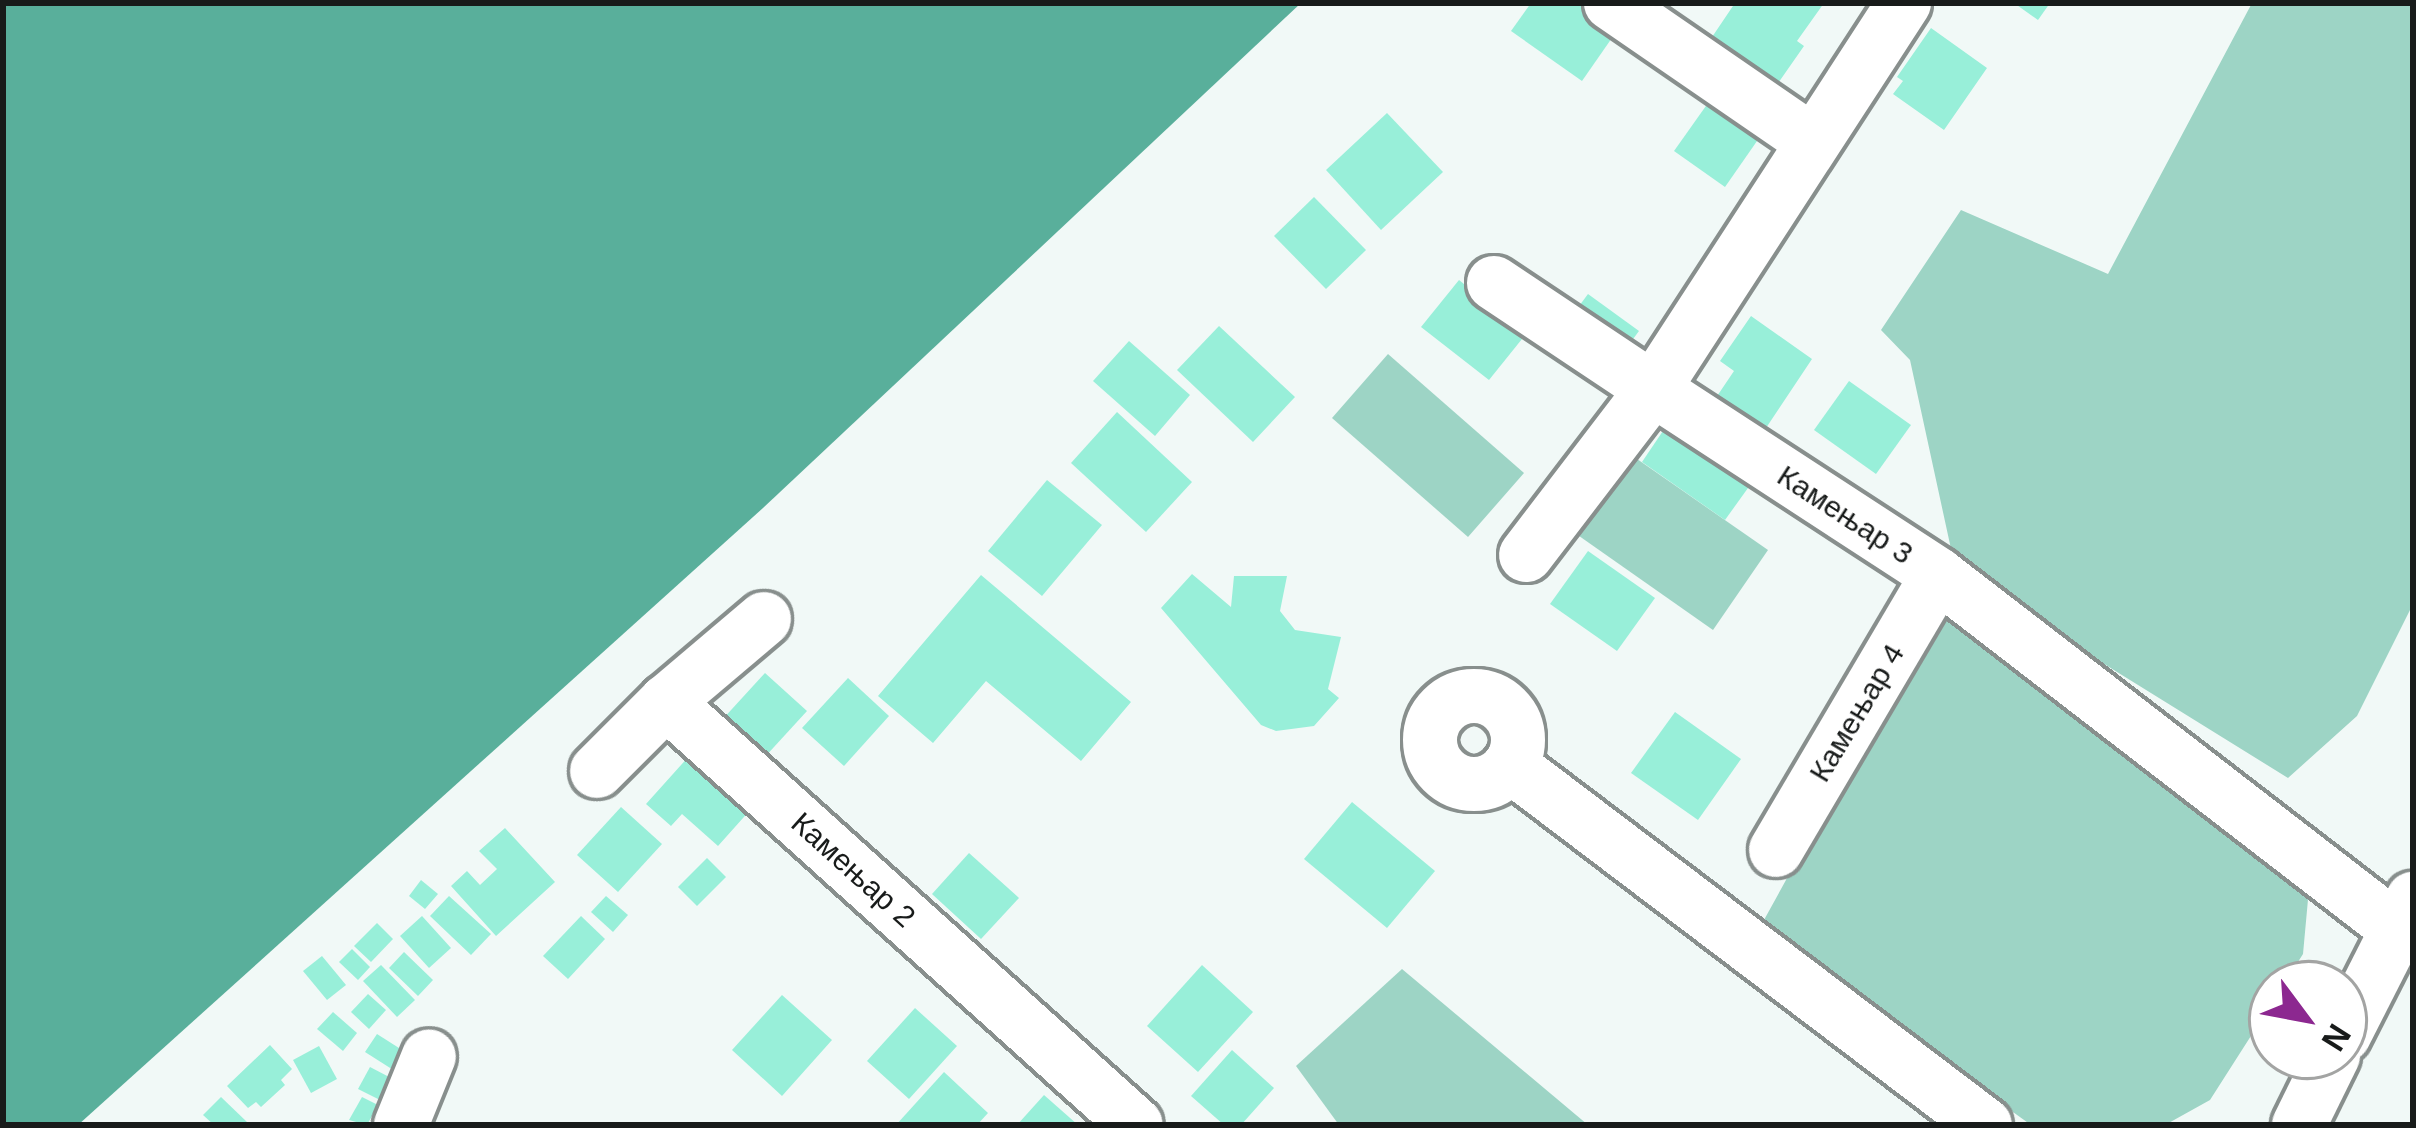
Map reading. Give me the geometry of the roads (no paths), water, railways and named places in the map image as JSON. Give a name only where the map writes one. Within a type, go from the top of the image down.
[{"type":"street","points":[[1610,3],[1812,141]]},
{"type":"street","points":[[1526,555],[1653,389],[1904,3]]},
{"type":"street","name":"Камењар 3","points":[[1494,283],[1938,575],[2405,914]]},
{"type":"street","name":"Камењар 4","points":[[1776,850],[1938,575]]},
{"type":"street","points":[[597,771],[666,702],[764,619]]},
{"type":"street","name":"Камењар 2","points":[[666,702],[1136,1125]]},
{"type":"street","points":[[1510,765],[1985,1125]]},
{"type":"street","points":[[2368,987],[2405,914]]},
{"type":"street","points":[[401,1125],[429,1056]]},
{"type":"street","points":[[2299,1125],[2321,1080]]}]
